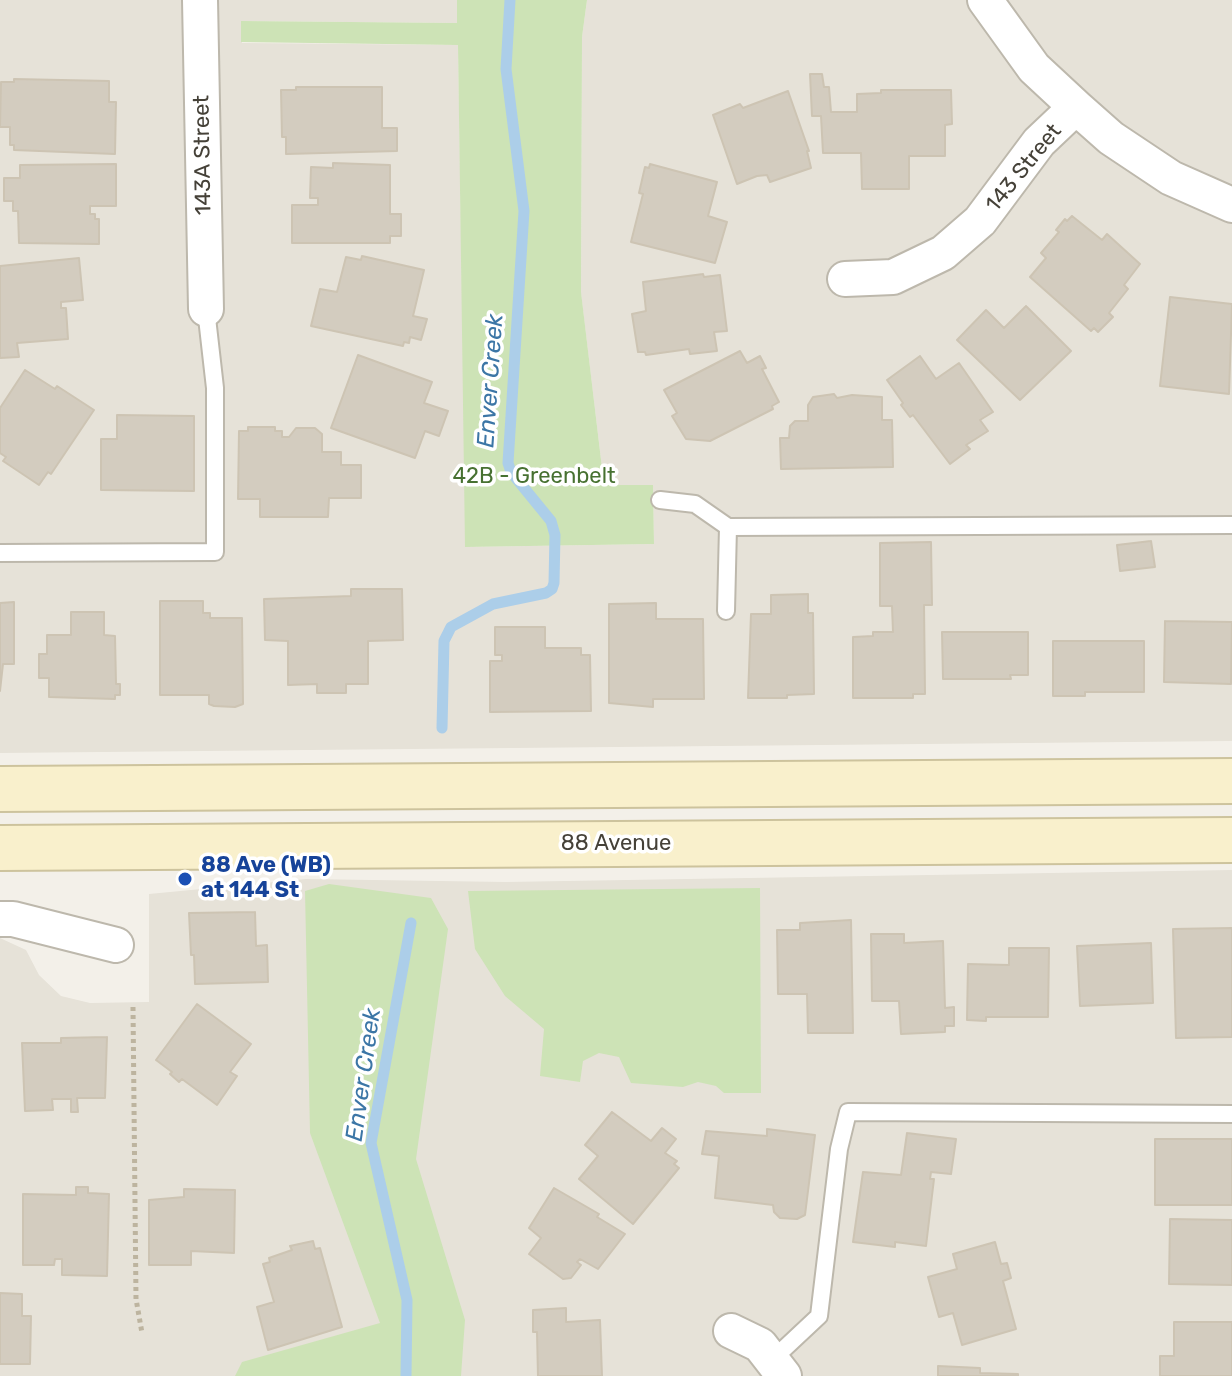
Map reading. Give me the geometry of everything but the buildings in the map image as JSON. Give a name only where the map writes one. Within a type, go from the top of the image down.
[{"type":"main road","points":[[0,789],[1232,781]]},
{"type":"main road","name":"88 Avenue","points":[[0,848],[1232,840]]},
{"type":"street","name":"143A Street","points":[[200,0],[206,309]]},
{"type":"street","name":"143 Street","points":[[845,279],[893,277],[943,253],[980,221],[1039,142],[1076,107],[1034,68],[985,0]]},
{"type":"street","points":[[1076,107],[1111,138],[1171,178],[1232,205]]},
{"type":"street","points":[[0,919],[13,919],[116,945]]},
{"type":"street","points":[[731,1331],[760,1345],[778,1368]]},
{"type":"lane","points":[[0,553],[215,552],[215,388],[206,309]]},
{"type":"lane","points":[[660,500],[695,504],[728,527],[1232,525]]},
{"type":"lane","points":[[726,611],[728,527]]},
{"type":"lane","points":[[778,1368],[819,1316],[839,1149],[848,1112],[1232,1114]]},
{"type":"path","points":[[133,1007],[136,1299],[142,1333]]},
{"type":"shaded area","points":[[0,0],[457,0],[458,23],[241,21],[242,43],[458,45],[466,547],[654,544],[653,485],[604,485],[581,293],[582,37],[587,0],[1232,0],[1232,741],[0,753]]},
{"type":"shaded area","points":[[1232,870],[1232,1376],[0,1376],[0,938],[26,950],[39,975],[61,996],[90,1003],[149,1002],[149,894],[306,879],[506,882]]},
{"type":"green space","name":"42B - Greenbelt","points":[[457,0],[587,0],[582,37],[581,292],[604,485],[653,485],[654,544],[465,547],[458,45],[241,42],[241,21],[457,23]]},
{"type":"green space","points":[[329,884],[431,898],[448,929],[416,1159],[465,1320],[461,1376],[235,1376],[242,1362],[380,1323],[310,1133],[305,891]]},
{"type":"green space","points":[[760,888],[761,1093],[724,1093],[716,1086],[698,1082],[683,1087],[631,1083],[619,1057],[599,1053],[583,1061],[580,1082],[540,1076],[544,1029],[505,996],[475,949],[468,891]]},
{"type":"waterway","name":"Enver Creek","points":[[442,728],[444,641],[451,627],[493,604],[546,593],[554,583],[555,535],[551,521],[511,472],[508,463],[524,211],[506,69],[510,0]]},
{"type":"waterway","name":"Enver Creek","points":[[406,1376],[407,1300],[371,1143],[411,923]]},
{"type":"place","name":"88 Ave (WB) at 144 St","points":[[185,879]]}]
